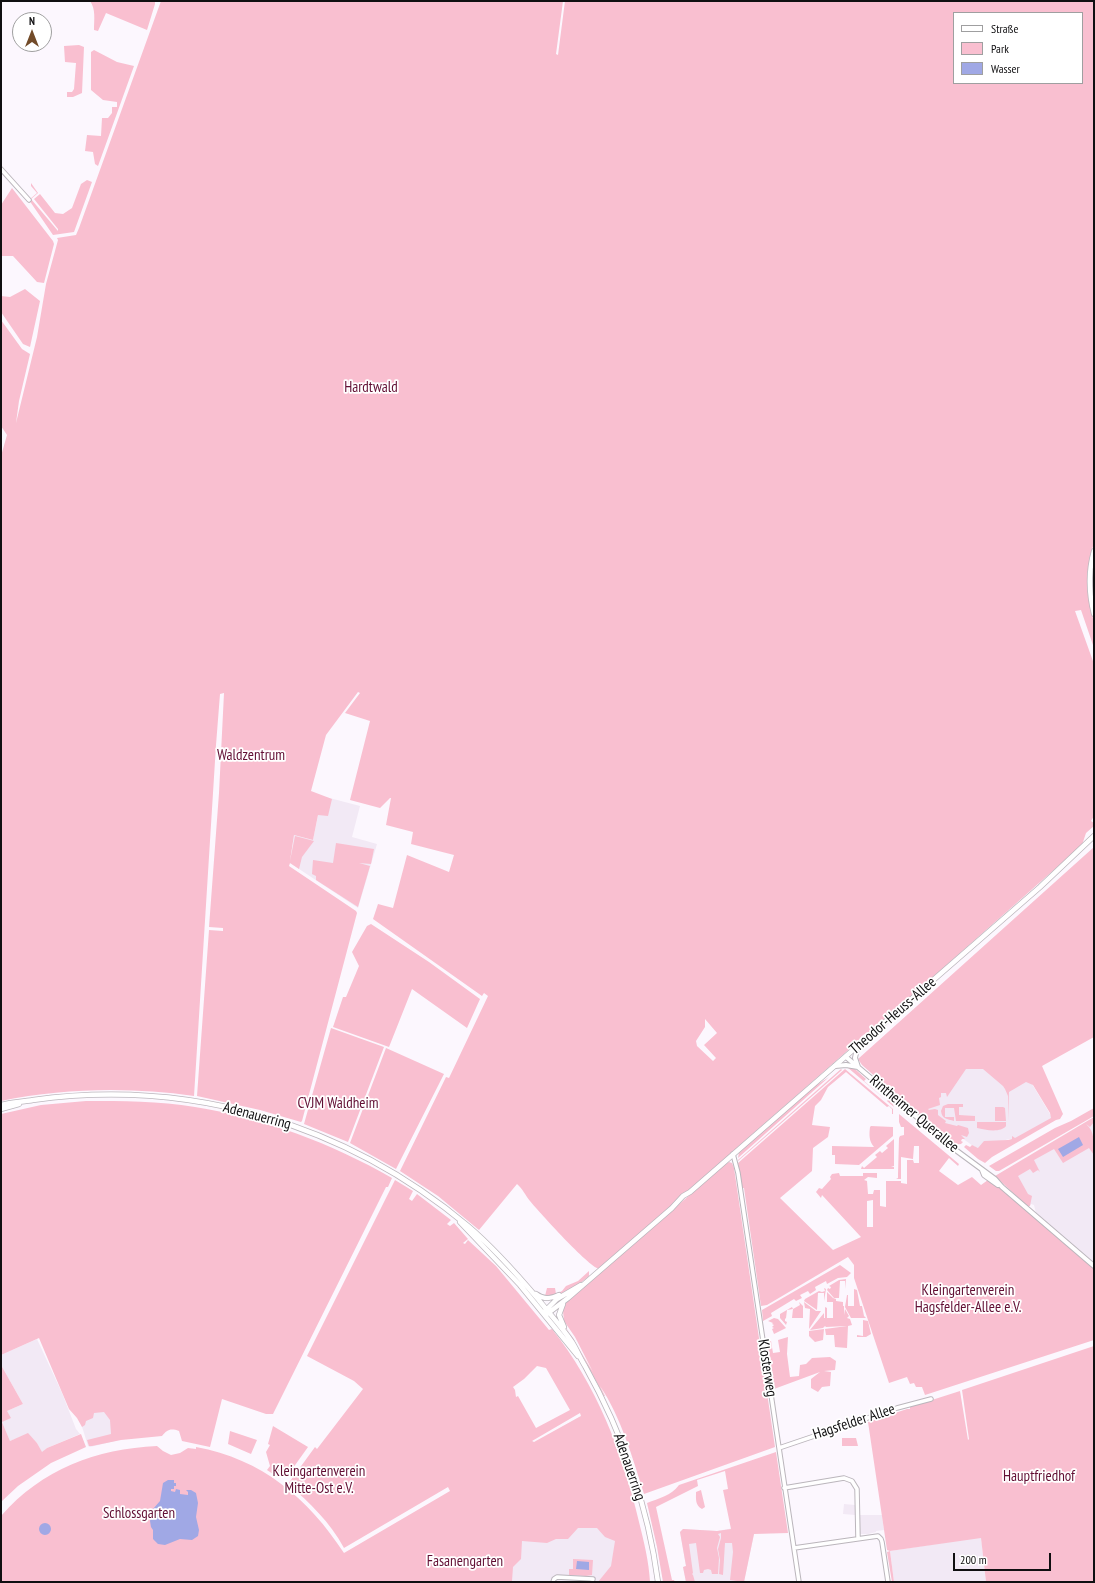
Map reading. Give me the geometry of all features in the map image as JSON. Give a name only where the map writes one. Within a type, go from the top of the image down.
[{"type":"main road","points":[[1094,551],[1091,564],[1090,581],[1094,614]]},
{"type":"main road","name":"Theodor-Heuss-Allee","points":[[546,1312],[568,1298],[671,1209],[683,1196],[690,1192],[857,1048],[1040,887],[1093,838]]},
{"type":"main road","name":"Adenauerring","points":[[1,1105],[78,1096],[136,1095],[196,1101],[255,1113],[313,1133],[364,1156],[418,1188],[466,1224],[484,1240],[525,1283],[580,1359],[605,1404],[629,1462],[650,1538],[658,1582]]},
{"type":"main road","name":"Adenauerring","points":[[1,1109],[30,1101]]},
{"type":"main road","name":"Adenauerring","points":[[460,1221],[464,1227],[567,1334],[576,1348],[580,1359]]},
{"type":"main road","name":"Theodor-Heuss-Allee","points":[[546,1312],[570,1291],[587,1281]]},
{"type":"main road","points":[[525,1283],[540,1297],[547,1299],[570,1291]]},
{"type":"main road","points":[[567,1334],[561,1322],[559,1313],[562,1305],[568,1298]]},
{"type":"street","points":[[1,169],[28,200]]},
{"type":"street","points":[[835,1066],[846,1065],[858,1067],[855,1058],[857,1048]]},
{"type":"street","name":"Rintheimer Querallee","points":[[846,1057],[991,1176],[1094,1266]]},
{"type":"street","name":"Klosterweg","points":[[733,1154],[738,1175],[799,1582]]},
{"type":"street","name":"Hagsfelder Allee","points":[[779,1448],[897,1408],[931,1399]]},
{"type":"street","points":[[784,1488],[844,1478],[852,1481],[857,1489],[858,1538]]},
{"type":"street","points":[[794,1548],[876,1536],[881,1539],[888,1582]]},
{"type":"street","points":[[553,1582],[557,1577],[592,1580],[592,1582]]},
{"type":"shaded area","points":[[322,796],[360,806],[352,837],[377,844],[358,908],[290,863],[294,835],[313,840]]},
{"type":"shaded area","points":[[965,1062],[1029,1079],[1053,1119],[1012,1143],[1012,1139],[1009,1139],[978,1148],[973,1146],[924,1110]]},
{"type":"shaded area","points":[[1094,1119],[1094,1263],[1036,1213],[1034,1205],[1031,1204],[1029,1207],[997,1175]]},
{"type":"shaded area","points":[[37,1339],[62,1393],[76,1429],[80,1434],[47,1448],[42,1453],[37,1443],[28,1434],[10,1441],[2,1422],[7,1411],[23,1404],[1,1365],[1,1355]]},
{"type":"shaded area","points":[[108,1407],[115,1441],[90,1447],[88,1446],[79,1417]]},
{"type":"shaded area","points":[[581,1416],[632,1582],[506,1582],[532,1441],[534,1443]]},
{"type":"shaded area","points":[[844,1504],[855,1505],[855,1515],[843,1514]]},
{"type":"shaded area","points":[[860,1515],[882,1515],[884,1530],[868,1534],[860,1534],[858,1532]]},
{"type":"shaded area","points":[[734,1528],[754,1534],[744,1582],[686,1582],[683,1567],[686,1566],[680,1532],[683,1529],[717,1531]]},
{"type":"shaded area","points":[[981,1537],[986,1582],[894,1582],[890,1551]]},
{"type":"green space","points":[[90,1],[155,1],[155,4],[147,30],[106,13],[98,31],[94,30],[94,11]]},
{"type":"green space","name":"Hardtwald","points":[[161,1],[563,1],[556,54],[558,55],[565,1],[1094,1],[1094,543],[1090,556],[1087,576],[1088,597],[1094,623],[1094,648],[1081,610],[1075,611],[1094,664],[1094,816],[1091,821],[1094,823],[1094,826],[1086,833],[1082,845],[872,1031],[863,1035],[854,1045],[599,1269],[585,1259],[564,1238],[528,1199],[517,1184],[479,1230],[438,1196],[400,1171],[446,1077],[449,1078],[488,996],[484,993],[482,996],[373,919],[378,904],[393,908],[407,855],[449,872],[454,855],[411,844],[413,832],[386,825],[391,798],[380,808],[350,800],[370,721],[345,713],[360,693],[358,692],[326,735],[311,791],[332,799],[328,816],[318,815],[313,840],[294,835],[290,861],[295,836],[314,841],[302,857],[299,869],[290,863],[289,866],[357,913],[302,1121],[301,1122],[260,1110],[197,1096],[209,930],[223,931],[223,928],[209,927],[219,793],[224,693],[220,694],[194,1096],[146,1091],[98,1090],[49,1093],[1,1101],[1,456],[7,435],[1,426],[1,320],[22,349],[30,354],[19,401],[16,423],[37,337],[46,284],[58,240],[57,238],[76,235]],"holes":[[[705,1019],[717,1033],[704,1045],[716,1058],[713,1061],[697,1046],[696,1041],[705,1027]]]},
{"type":"green space","points":[[79,45],[84,47],[82,93],[73,97],[67,97],[67,92],[72,92],[74,89],[76,63],[65,62],[64,46]]},
{"type":"green space","points":[[94,50],[117,62],[134,66],[98,166],[95,164],[93,152],[85,151],[87,135],[101,136],[102,118],[108,118],[112,113],[112,107],[117,107],[117,102],[103,100],[91,90],[91,52]]},
{"type":"green space","points":[[87,180],[92,182],[74,232],[53,235],[29,200],[37,193],[31,186],[31,183],[38,193],[31,199],[58,231],[34,199],[40,194],[55,213],[63,214],[72,208],[81,184]]},
{"type":"green space","points":[[12,188],[53,241],[54,244],[44,283],[37,282],[13,256],[1,256],[1,205]]},
{"type":"green space","points":[[25,289],[40,301],[30,347],[23,344],[1,312],[1,296],[10,297]]},
{"type":"green space","points":[[336,843],[374,849],[371,864],[359,863],[370,866],[358,907],[316,880],[316,876],[312,874],[313,860],[333,863]]},
{"type":"green space","points":[[1094,847],[1094,1037],[1042,1066],[1063,1114],[1060,1119],[992,1157],[985,1163],[964,1147],[966,1145],[970,1147],[972,1145],[978,1148],[984,1141],[1008,1140],[1012,1139],[1012,1136],[1015,1138],[1051,1118],[1050,1113],[1033,1085],[1026,1082],[1009,1092],[1008,1121],[1008,1096],[1003,1086],[983,1069],[966,1069],[947,1097],[946,1093],[941,1093],[941,1097],[939,1098],[940,1105],[928,1109],[938,1110],[938,1115],[946,1121],[945,1123],[968,1128],[969,1133],[967,1137],[961,1135],[965,1139],[962,1139],[961,1141],[963,1142],[961,1144],[953,1145],[862,1065],[858,1059]]},
{"type":"green space","points":[[371,924],[429,962],[480,999],[467,1028],[412,989],[389,1047],[333,1027],[343,997],[346,997],[359,966],[352,952],[367,926]]},
{"type":"green space","name":"CVJM Waldheim","points":[[331,1028],[384,1047],[348,1142],[304,1124]]},
{"type":"green space","points":[[386,1048],[444,1074],[396,1169],[350,1143]]},
{"type":"green space","points":[[847,1067],[855,1069],[866,1079],[864,1081],[887,1101],[890,1098],[894,1107]]},
{"type":"green space","points":[[841,1069],[842,1070],[738,1161],[738,1160]]},
{"type":"green space","name":"Kleingartenverein Hagsfelder-Allee e.V.","points":[[845,1069],[893,1109],[893,1114],[892,1109],[889,1106],[887,1107],[846,1072],[828,1087],[821,1100],[815,1106],[812,1125],[830,1127],[828,1137],[813,1148],[812,1171],[780,1198],[833,1250],[861,1237],[822,1195],[821,1198],[816,1192],[819,1188],[822,1189],[831,1179],[830,1177],[832,1174],[839,1173],[840,1176],[863,1176],[863,1173],[877,1173],[877,1178],[868,1177],[864,1180],[867,1181],[868,1194],[873,1194],[874,1190],[880,1190],[880,1206],[886,1207],[886,1181],[901,1181],[901,1183],[907,1184],[907,1160],[913,1160],[914,1163],[919,1163],[919,1146],[914,1146],[913,1159],[901,1157],[901,1179],[896,1179],[898,1178],[899,1138],[900,1136],[904,1135],[904,1127],[901,1127],[899,1122],[899,1114],[959,1164],[958,1166],[949,1158],[939,1171],[958,1185],[972,1177],[981,1185],[988,1180],[1002,1189],[1094,1268],[1094,1340],[925,1395],[922,1387],[916,1387],[914,1383],[910,1384],[907,1377],[889,1383],[854,1278],[854,1265],[848,1257],[767,1305],[761,1306],[744,1188],[741,1188],[738,1163]],"holes":[[[873,1200],[873,1227],[867,1227],[867,1201]]]},
{"type":"green space","points":[[829,1077],[738,1158],[739,1152],[815,1086]]},
{"type":"green space","points":[[86,1101],[154,1102],[195,1107],[246,1118],[272,1125],[321,1143],[369,1165],[392,1178],[388,1187],[386,1187],[273,1414],[266,1414],[222,1399],[210,1447],[182,1441],[179,1431],[173,1430],[167,1431],[162,1436],[121,1440],[89,1446],[87,1440],[111,1434],[110,1420],[104,1412],[94,1413],[93,1418],[86,1421],[85,1425],[82,1427],[77,1418],[69,1409],[39,1338],[1,1355],[1,1114],[41,1105]]},
{"type":"green space","points":[[948,1104],[963,1104],[963,1107],[959,1107],[959,1115],[975,1116],[975,1121],[956,1121],[954,1108],[945,1108],[945,1117],[954,1117],[954,1121],[945,1118],[942,1116],[941,1111],[943,1106]]},
{"type":"green space","points":[[995,1107],[1005,1108],[1006,1121],[995,1121]]},
{"type":"green space","points":[[1094,1108],[1094,1116],[999,1171],[996,1171],[989,1166],[1055,1128]]},
{"type":"green space","points":[[1094,1117],[1094,1122],[1090,1127],[1086,1124],[1091,1130],[1094,1142],[1094,1155],[1089,1148],[1063,1163],[1054,1149],[1034,1160],[1040,1172],[1038,1170],[1033,1173],[1030,1169],[1018,1176],[1028,1194],[1032,1196],[1030,1206],[1027,1206],[995,1176]]},
{"type":"green space","points":[[977,1122],[1006,1122],[1006,1126],[1000,1130],[988,1130],[977,1128]]},
{"type":"green space","points":[[871,1126],[893,1127],[893,1136],[859,1165],[835,1164],[835,1155],[832,1155],[832,1146],[874,1147],[870,1138]]},
{"type":"green space","points":[[894,1139],[894,1166],[891,1166],[894,1167],[894,1169],[861,1169],[862,1166],[864,1168],[877,1157],[875,1155],[880,1151],[882,1153],[888,1148],[886,1146]]},
{"type":"green space","points":[[729,1162],[732,1163],[734,1168],[775,1447],[644,1494],[626,1438],[614,1411],[600,1386],[604,1396],[577,1346],[593,1372],[575,1337],[564,1321],[563,1311],[561,1310],[567,1302],[724,1165]]},
{"type":"green space","points":[[395,1180],[413,1191],[409,1199],[412,1201],[417,1194],[451,1220],[447,1224],[450,1226],[454,1223],[468,1239],[463,1243],[465,1244],[468,1240],[496,1266],[549,1330],[552,1329],[568,1350],[595,1396],[625,1470],[641,1530],[650,1582],[598,1582],[611,1566],[615,1541],[605,1537],[597,1528],[578,1528],[568,1539],[556,1539],[547,1543],[522,1541],[521,1559],[513,1567],[512,1581],[521,1582],[1,1582],[1,1516],[34,1486],[52,1474],[72,1464],[113,1452],[157,1446],[171,1455],[180,1453],[188,1448],[196,1449],[196,1447],[220,1453],[242,1461],[262,1471],[299,1498],[330,1533],[344,1553],[450,1491],[448,1487],[344,1548],[319,1513],[288,1484],[315,1447],[317,1449],[363,1389],[354,1381],[307,1356]],"holes":[[[537,1366],[546,1368],[570,1410],[536,1428],[518,1396],[516,1397],[513,1387],[524,1379]],[[580,1413],[581,1416],[534,1442],[532,1441]]]},
{"type":"green space","points":[[840,1265],[851,1273],[847,1277],[838,1278],[827,1284],[826,1281],[815,1287],[816,1290],[810,1294],[808,1291],[800,1295],[802,1298],[796,1301],[794,1299],[771,1313],[772,1316],[763,1321],[762,1310]]},
{"type":"green space","points":[[589,1271],[589,1276],[570,1290],[553,1297],[547,1298],[545,1296],[547,1288],[555,1288],[556,1294],[562,1291],[566,1286],[578,1281]]},
{"type":"green space","points":[[846,1279],[845,1289],[845,1281],[840,1281],[839,1298],[834,1298],[827,1290],[831,1287],[829,1286],[839,1280]]},
{"type":"green space","points":[[824,1288],[826,1289],[824,1301],[824,1293],[818,1293],[817,1310],[804,1301],[819,1291],[825,1291]]},
{"type":"green space","points":[[854,1289],[857,1290],[860,1306],[862,1306],[864,1316],[866,1318],[851,1318],[845,1307],[847,1295],[848,1306],[854,1306]]},
{"type":"green space","points":[[827,1292],[836,1299],[836,1301],[843,1302],[844,1315],[845,1309],[849,1316],[847,1318],[850,1319],[852,1325],[848,1326],[847,1348],[835,1347],[834,1335],[826,1335],[825,1329],[847,1326],[825,1326],[823,1328],[810,1330],[824,1313],[825,1318],[825,1307],[827,1308],[827,1318],[833,1318],[833,1302],[827,1302]]},
{"type":"green space","points":[[799,1302],[803,1306],[803,1318],[792,1318],[793,1309],[800,1305]]},
{"type":"green space","points":[[804,1302],[816,1311],[821,1311],[809,1329],[810,1309],[805,1308]]},
{"type":"green space","points":[[792,1307],[793,1309],[787,1310],[785,1319],[787,1322],[786,1325],[780,1318],[780,1314]]},
{"type":"green space","points":[[774,1318],[778,1319],[786,1328],[774,1334],[772,1329],[774,1328],[772,1327],[774,1325],[768,1321]]},
{"type":"green space","points":[[863,1320],[868,1321],[871,1334],[866,1337],[857,1337],[857,1335],[863,1336]]},
{"type":"green space","points":[[824,1329],[823,1340],[815,1342],[809,1336],[809,1331]]},
{"type":"green space","points":[[788,1337],[787,1354],[790,1377],[799,1376],[800,1365],[806,1364],[812,1358],[830,1357],[836,1361],[835,1370],[824,1371],[831,1372],[830,1386],[822,1387],[818,1392],[811,1388],[811,1379],[820,1372],[774,1389],[767,1341],[771,1341],[773,1353],[780,1352],[778,1340]]},
{"type":"green space","name":"Hauptfriedhof","points":[[1094,1346],[1094,1582],[986,1582],[981,1538],[890,1551],[887,1550],[868,1422],[960,1391],[968,1440],[962,1390]]},
{"type":"green space","points":[[1,1365],[23,1404],[7,1411],[11,1418],[2,1422],[10,1441],[28,1433],[37,1443],[42,1452],[47,1448],[81,1434],[86,1447],[51,1463],[18,1486],[1,1502]]},
{"type":"green space","points":[[273,1426],[308,1447],[293,1468],[279,1471],[276,1476],[267,1470],[270,1466],[266,1452],[270,1445],[268,1444]]},
{"type":"green space","points":[[230,1431],[257,1440],[251,1454],[228,1444]]},
{"type":"green space","points":[[842,1438],[856,1438],[858,1446],[842,1446]]},
{"type":"green space","points":[[776,1452],[788,1533],[754,1534],[744,1582],[730,1580],[733,1552],[732,1543],[725,1543],[723,1575],[719,1574],[720,1560],[718,1549],[721,1533],[718,1534],[720,1537],[717,1548],[719,1558],[718,1574],[712,1574],[711,1570],[708,1569],[704,1570],[703,1573],[700,1573],[696,1543],[689,1544],[692,1574],[695,1582],[686,1582],[683,1567],[686,1566],[680,1532],[683,1529],[717,1531],[731,1529],[723,1490],[728,1489],[725,1471],[697,1480],[698,1486],[656,1507],[672,1580],[675,1582],[663,1582],[647,1503],[669,1494],[679,1485]]},
{"type":"green space","points":[[701,1490],[705,1507],[702,1509],[698,1506],[696,1499],[696,1492]]},
{"type":"green space","points":[[890,1551],[894,1582],[892,1582],[887,1552]]},
{"type":"green space","points":[[573,1559],[593,1560],[592,1575],[569,1575],[569,1569],[573,1569]]},
{"type":"water","points":[[1079,1137],[1083,1145],[1063,1157],[1058,1149]]},
{"type":"water","points":[[168,1480],[174,1480],[174,1483],[176,1483],[176,1486],[174,1486],[174,1489],[171,1489],[171,1491],[175,1492],[176,1489],[180,1490],[180,1494],[188,1495],[186,1490],[191,1490],[196,1493],[198,1503],[196,1517],[199,1530],[198,1536],[192,1540],[180,1539],[165,1545],[158,1544],[153,1539],[153,1530],[150,1521],[153,1509],[160,1501],[163,1483]]},
{"type":"water","points":[[43,1523],[47,1523],[51,1529],[47,1535],[43,1535],[39,1531],[39,1527]]},
{"type":"water","points":[[577,1561],[589,1562],[589,1570],[576,1569]]},
{"type":"park label","name":"Waldzentrum","points":[[251,756]]},
{"type":"park label","name":"Kleingartenverein Mitte-Ost e.V.","points":[[319,1480]]},
{"type":"park label","name":"Schlossgarten","points":[[139,1514]]},
{"type":"park label","name":"Fasanengarten","points":[[465,1562]]}]
